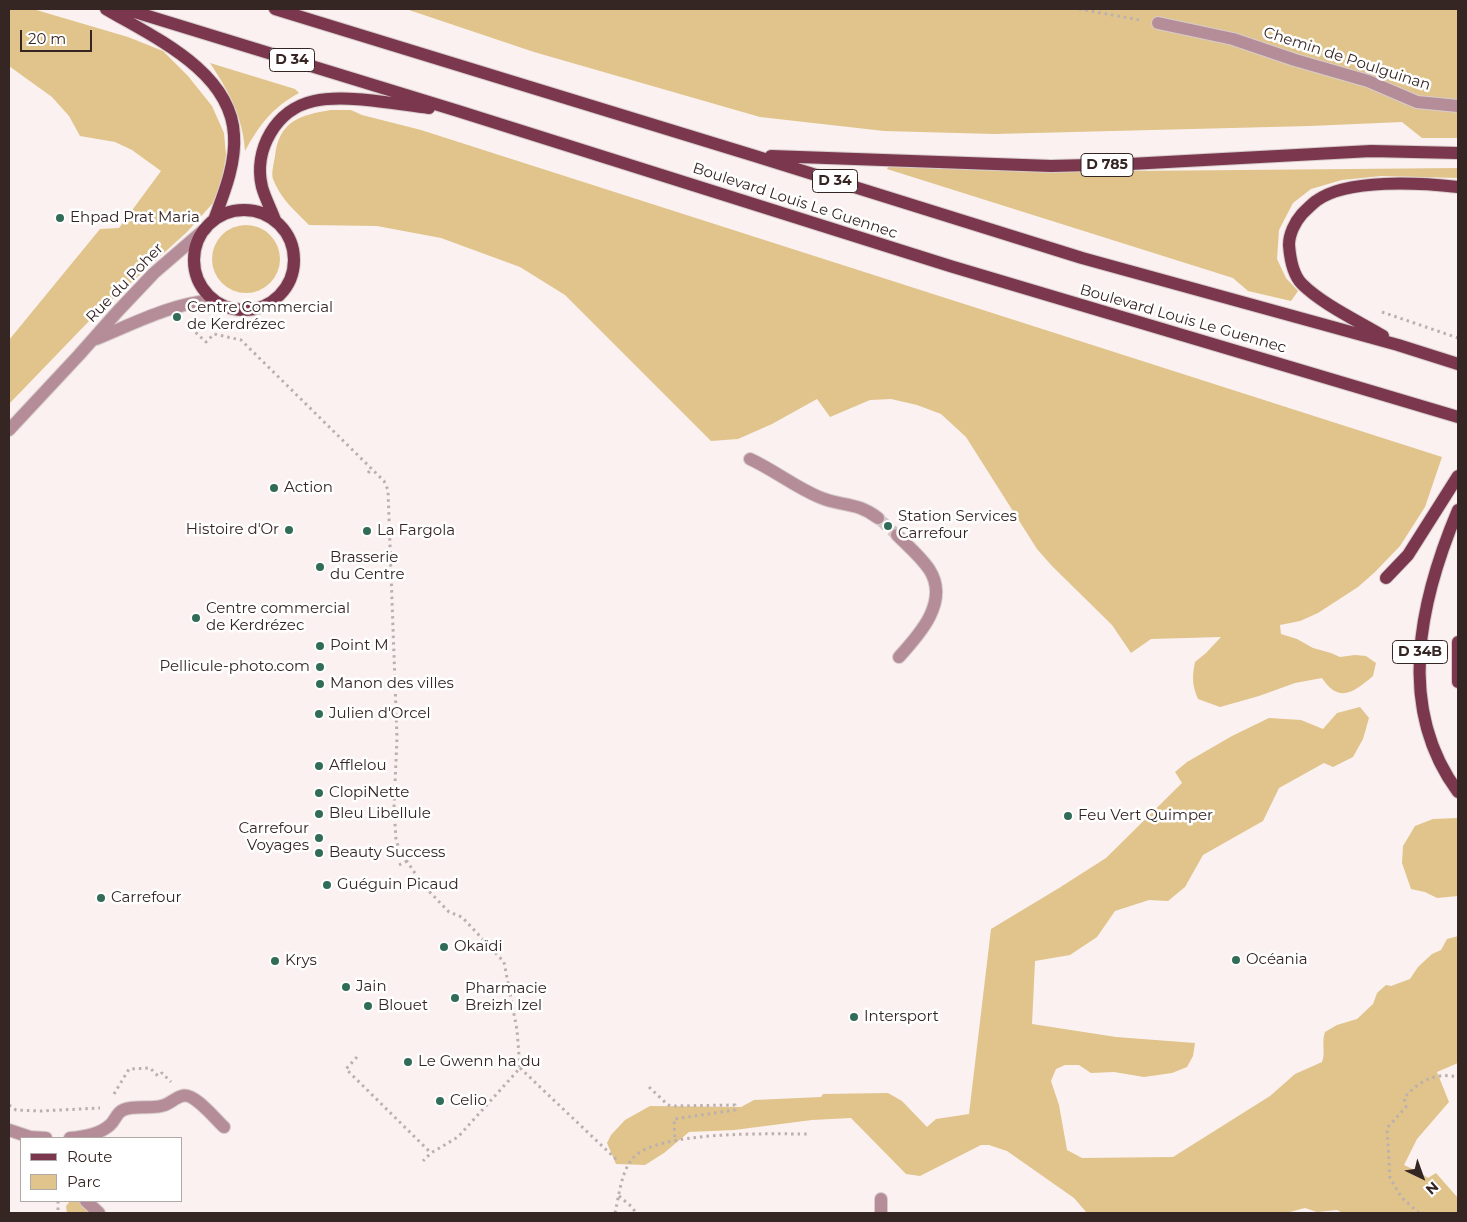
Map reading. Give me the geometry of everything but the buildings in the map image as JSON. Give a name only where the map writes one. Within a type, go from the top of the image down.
[{"type":"main road","points":[[106,9],[182,54],[205,75],[217,90],[231,117],[234,134],[234,153],[230,174],[210,224],[199,238],[194,260],[199,283],[213,300],[225,307],[239,310],[252,310],[267,306],[279,297],[288,286],[294,272],[295,258],[292,243],[282,226],[264,213],[251,210],[238,210],[226,213],[210,224]]},
{"type":"main road","name":"Boulevard Louis Le Guennec","points":[[125,9],[458,111],[959,269],[1458,416]]},
{"type":"main road","name":"Boulevard Louis Le Guennec","points":[[275,9],[1082,258],[1398,344],[1458,364]]},
{"type":"main road","points":[[275,220],[262,187],[263,153],[274,125],[300,106],[314,101],[345,99],[458,111]]},
{"type":"main road","name":"D 785","points":[[755,156],[1051,166],[1130,164],[1371,151],[1458,153]]},
{"type":"main road","points":[[1398,344],[1318,297],[1302,284],[1295,274],[1289,239],[1298,219],[1316,200],[1332,193],[1380,184],[1458,187]]},
{"type":"main road","points":[[1421,405],[1458,424]]},
{"type":"main road","points":[[1386,578],[1408,555],[1458,476]]},
{"type":"main road","name":"D 34B","points":[[1458,510],[1444,547],[1428,604],[1422,634],[1419,678],[1423,711],[1431,740],[1446,775],[1458,792]]},
{"type":"main road","points":[[1458,642],[1458,682]]},
{"type":"street","name":"Chemin de Poulguinan","points":[[1158,23],[1233,40],[1368,81],[1417,102],[1458,106]]},
{"type":"street","name":"Rue du Poher","points":[[9,430],[154,273],[210,224]]},
{"type":"street","name":"Rue du Poher","points":[[91,342],[166,309],[213,300]]},
{"type":"street","points":[[750,459],[825,500],[860,506],[878,518]]},
{"type":"street","points":[[897,535],[930,570],[936,592],[934,605],[924,628],[899,657]]},
{"type":"street","points":[[76,1137],[93,1134],[104,1129],[110,1125],[122,1110],[163,1106],[183,1095],[188,1095],[194,1099],[224,1127]]},
{"type":"street","points":[[9,1132],[21,1137]]},
{"type":"street","points":[[881,1199],[881,1213]]},
{"type":"street","points":[[87,1202],[99,1213]]},
{"type":"path","points":[[1079,9],[1158,23]]},
{"type":"path","points":[[181,305],[192,329],[206,342],[214,334],[241,340],[384,481],[388,490],[396,738],[394,808],[396,840],[406,861],[423,884],[450,912],[462,917],[504,962],[517,1030],[520,1068],[619,1162]]},
{"type":"path","points":[[1377,310],[1458,338]]},
{"type":"path","points":[[368,472],[372,468]]},
{"type":"path","points":[[399,865],[406,861]]},
{"type":"path","points":[[358,1057],[346,1069],[432,1153]]},
{"type":"path","points":[[111,1100],[129,1069],[136,1068],[150,1068],[158,1076],[162,1073],[183,1095]]},
{"type":"path","points":[[423,1161],[432,1153],[458,1137],[520,1068]]},
{"type":"path","points":[[1419,1213],[1402,1198],[1390,1178],[1387,1128],[1406,1108],[1404,1098],[1418,1084],[1427,1078],[1436,1076],[1458,1077]]},
{"type":"path","points":[[649,1087],[668,1105],[672,1106],[735,1105],[736,1110],[674,1119],[675,1141]]},
{"type":"path","points":[[9,1105],[16,1110],[40,1111],[106,1107]]},
{"type":"path","points":[[615,1213],[626,1168],[640,1152],[675,1141],[696,1137],[808,1134]]},
{"type":"path","points":[[619,1196],[636,1213]]},
{"type":"green space","points":[[9,9],[33,9],[128,37],[163,51],[188,76],[212,106],[224,133],[226,155],[222,181],[213,203],[187,232],[92,318],[9,404],[9,340],[100,229],[119,228],[161,171],[132,150],[115,142],[80,136],[69,116],[52,97],[9,66]]},
{"type":"green space","points":[[406,9],[1458,9],[1458,138],[1422,138],[1402,122],[994,134],[884,131],[760,117],[534,52]]},
{"type":"green space","points":[[210,63],[295,89],[299,93],[274,111],[256,133],[245,151],[244,139],[234,104]]},
{"type":"green space","points":[[331,110],[351,110],[362,115],[421,130],[1442,457],[1425,507],[1400,546],[1375,572],[1358,587],[1318,613],[1300,621],[1280,625],[1281,634],[1297,639],[1313,648],[1340,657],[1366,656],[1376,663],[1373,676],[1353,691],[1347,693],[1334,691],[1322,678],[1295,683],[1220,707],[1198,699],[1193,681],[1195,662],[1221,637],[1151,639],[1131,653],[1112,625],[1037,549],[966,437],[941,414],[917,405],[891,399],[870,400],[830,417],[817,399],[772,424],[738,439],[711,441],[565,295],[520,267],[441,238],[377,226],[309,225],[288,204],[273,179],[272,174],[277,144],[286,127],[293,122],[310,114]]},
{"type":"green space","points":[[889,166],[1130,171],[1458,168],[1458,178],[1381,176],[1342,180],[1311,189],[1293,203],[1279,230],[1277,259],[1286,278],[1298,291],[1291,301],[1248,291],[1233,278],[887,169]]},
{"type":"green space","points":[[246,225],[259,228],[270,235],[277,246],[280,259],[277,272],[270,283],[259,290],[246,293],[233,290],[222,283],[215,272],[212,259],[215,246],[222,235],[233,228]]},
{"type":"green space","points":[[1360,707],[1369,718],[1363,739],[1353,757],[1333,767],[1324,763],[1279,788],[1263,821],[1203,855],[1185,887],[1168,901],[1149,900],[1115,911],[1097,937],[1070,955],[1035,961],[1032,1024],[1116,1037],[1195,1043],[1193,1056],[1187,1067],[1172,1073],[1144,1077],[1114,1072],[1091,1073],[1079,1065],[1065,1065],[1056,1069],[1051,1081],[1059,1105],[1067,1150],[1082,1158],[1173,1157],[1270,1096],[1295,1074],[1322,1062],[1325,1032],[1337,1025],[1357,1019],[1373,1004],[1377,993],[1386,985],[1391,986],[1410,979],[1418,967],[1432,954],[1441,950],[1447,939],[1458,936],[1458,1063],[1437,1072],[1449,1102],[1417,1139],[1404,1165],[1428,1178],[1436,1173],[1458,1198],[1458,1213],[1343,1213],[1337,1210],[1317,1212],[1305,1208],[1286,1213],[1087,1213],[1074,1198],[1007,1151],[989,1145],[981,1145],[920,1176],[906,1174],[851,1118],[812,1120],[734,1130],[689,1132],[664,1153],[645,1165],[616,1164],[607,1143],[611,1135],[625,1120],[650,1106],[741,1107],[754,1100],[821,1097],[823,1094],[888,1093],[902,1101],[927,1127],[936,1119],[969,1114],[991,929],[1106,858],[1182,783],[1175,772],[1187,762],[1232,736],[1269,718],[1301,720],[1323,729],[1337,713]]},
{"type":"green space","points":[[1457,818],[1458,896],[1437,898],[1425,892],[1411,889],[1402,863],[1403,846],[1415,826],[1433,819]]},
{"type":"green space","points":[[69,1202],[82,1202],[98,1213],[67,1213],[66,1206]]},
{"type":"tunnel","points":[[878,518],[897,535]]},
{"type":"place","name":"Ehpad Prat Maria","points":[[60,218]]},
{"type":"place","name":"Centre Commercial de Kerdrézec","points":[[177,317]]},
{"type":"place","name":"Action","points":[[274,488]]},
{"type":"place","name":"Station Services Carrefour","points":[[888,526]]},
{"type":"place","name":"Histoire d'Or","points":[[289,530]]},
{"type":"place","name":"La Fargola","points":[[367,531]]},
{"type":"place","name":"Brasserie du Centre","points":[[320,567]]},
{"type":"place","name":"Centre commercial de Kerdrézec","points":[[196,618]]},
{"type":"place","name":"Point M","points":[[320,646]]},
{"type":"place","name":"Pellicule-photo.com","points":[[320,667]]},
{"type":"place","name":"Manon des villes","points":[[320,684]]},
{"type":"place","name":"Julien d'Orcel","points":[[319,714]]},
{"type":"place","name":"Afflelou","points":[[319,766]]},
{"type":"place","name":"ClopiNette","points":[[319,793]]},
{"type":"place","name":"Bleu Libellule","points":[[319,814]]},
{"type":"place","name":"Feu Vert Quimper","points":[[1068,816]]},
{"type":"place","name":"Carrefour Voyages","points":[[319,838]]},
{"type":"place","name":"Beauty Success","points":[[319,853]]},
{"type":"place","name":"Guéguin Picaud","points":[[327,885]]},
{"type":"place","name":"Carrefour","points":[[101,898]]},
{"type":"place","name":"Okaïdi","points":[[444,947]]},
{"type":"place","name":"Océania","points":[[1236,960]]},
{"type":"place","name":"Krys","points":[[275,961]]},
{"type":"place","name":"Jain","points":[[346,987]]},
{"type":"place","name":"Pharmacie Breizh Izel","points":[[455,998]]},
{"type":"place","name":"Blouet","points":[[368,1006]]},
{"type":"place","name":"Intersport","points":[[854,1017]]},
{"type":"place","name":"Le Gwenn ha du","points":[[408,1062]]},
{"type":"place","name":"Celio","points":[[440,1101]]}]
